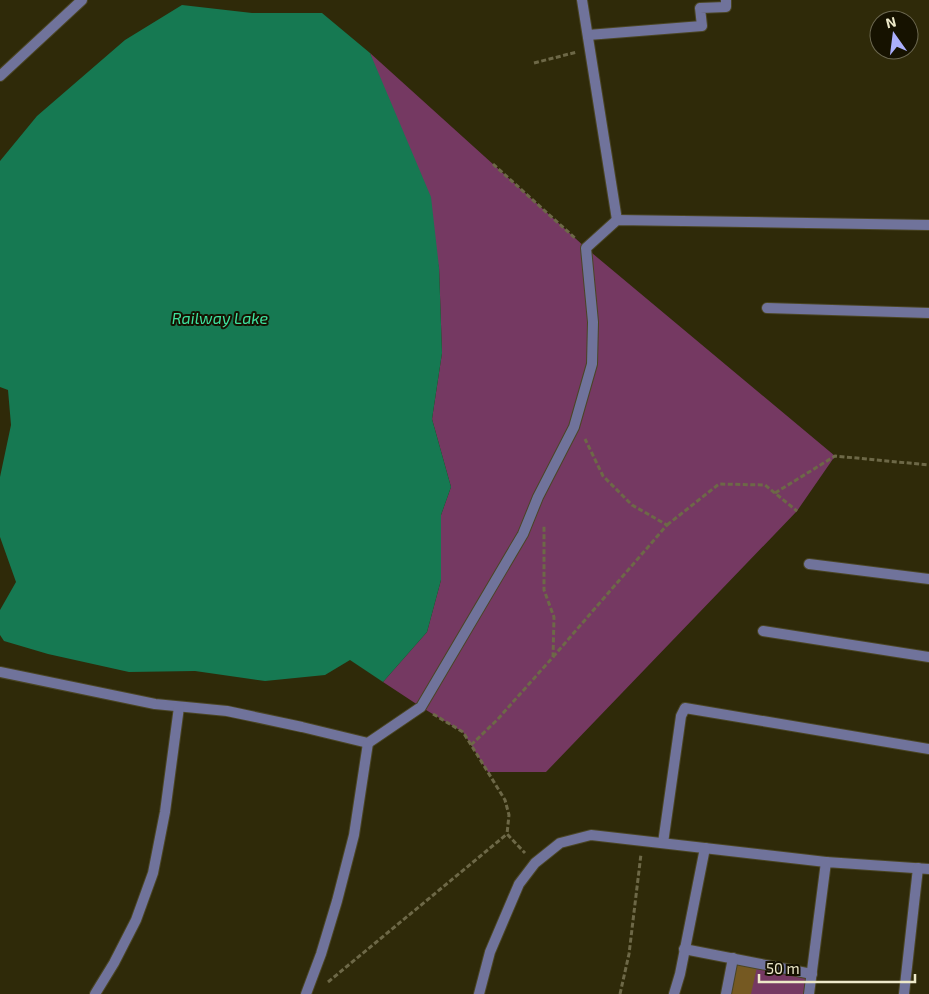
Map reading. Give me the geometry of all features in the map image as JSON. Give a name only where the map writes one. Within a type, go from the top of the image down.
[{"type":"street","points":[[0,76],[82,0]]},
{"type":"street","points":[[582,0],[617,220]]},
{"type":"street","points":[[588,35],[702,26],[700,8],[726,7],[726,0]]},
{"type":"street","points":[[306,994],[321,954],[337,901],[354,835],[368,743],[421,707],[523,534],[538,497],[574,427],[592,364],[593,322],[586,248],[617,220],[929,225]]},
{"type":"street","points":[[767,308],[929,313]]},
{"type":"street","points":[[809,564],[929,579]]},
{"type":"street","points":[[763,631],[929,657]]},
{"type":"street","points":[[0,672],[155,704],[227,711],[302,726],[368,743]]},
{"type":"street","points":[[95,994],[114,963],[136,920],[153,873],[165,812],[179,706]]},
{"type":"street","points":[[663,843],[681,716],[685,708],[929,750]]},
{"type":"street","points":[[480,994],[490,952],[519,884],[535,863],[560,843],[591,835],[826,862],[929,869]]},
{"type":"street","points":[[674,994],[680,974],[705,848]]},
{"type":"street","points":[[810,994],[826,862]]},
{"type":"street","points":[[904,994],[918,868]]},
{"type":"street","points":[[684,949],[812,974]]},
{"type":"street","points":[[726,994],[732,958]]},
{"type":"path","points":[[534,63],[589,48]]},
{"type":"path","points":[[493,164],[586,248]]},
{"type":"path","points":[[574,427],[581,430],[603,476],[632,505],[667,524]]},
{"type":"path","points":[[775,493],[836,456],[929,465]]},
{"type":"path","points":[[471,745],[497,720],[667,524],[719,484],[765,485],[797,511]]},
{"type":"path","points":[[538,497],[545,528],[544,590],[554,616],[552,657]]},
{"type":"path","points":[[321,988],[507,834],[509,816],[505,800],[463,732],[421,707]]},
{"type":"path","points":[[507,834],[535,863]]},
{"type":"path","points":[[620,994],[628,954],[642,841]]},
{"type":"shaded area","points":[[370,53],[586,248],[835,456],[797,511],[546,772],[488,772],[463,732],[383,682],[427,632],[441,580],[441,515],[451,487],[432,419],[442,353],[439,267]]},
{"type":"shaded area","points":[[733,959],[810,975],[808,994],[727,994]]},
{"type":"water","name":"Railway Lake","points":[[182,5],[252,13],[322,13],[370,53],[431,197],[439,267],[442,353],[432,419],[451,487],[441,515],[441,580],[427,632],[383,682],[350,660],[325,675],[265,681],[195,671],[129,672],[48,654],[4,641],[0,635],[0,610],[16,582],[0,537],[0,477],[11,425],[8,390],[0,387],[0,161],[37,116],[125,40]]},
{"type":"building","points":[[734,962],[757,967],[751,994],[728,994]]}]
